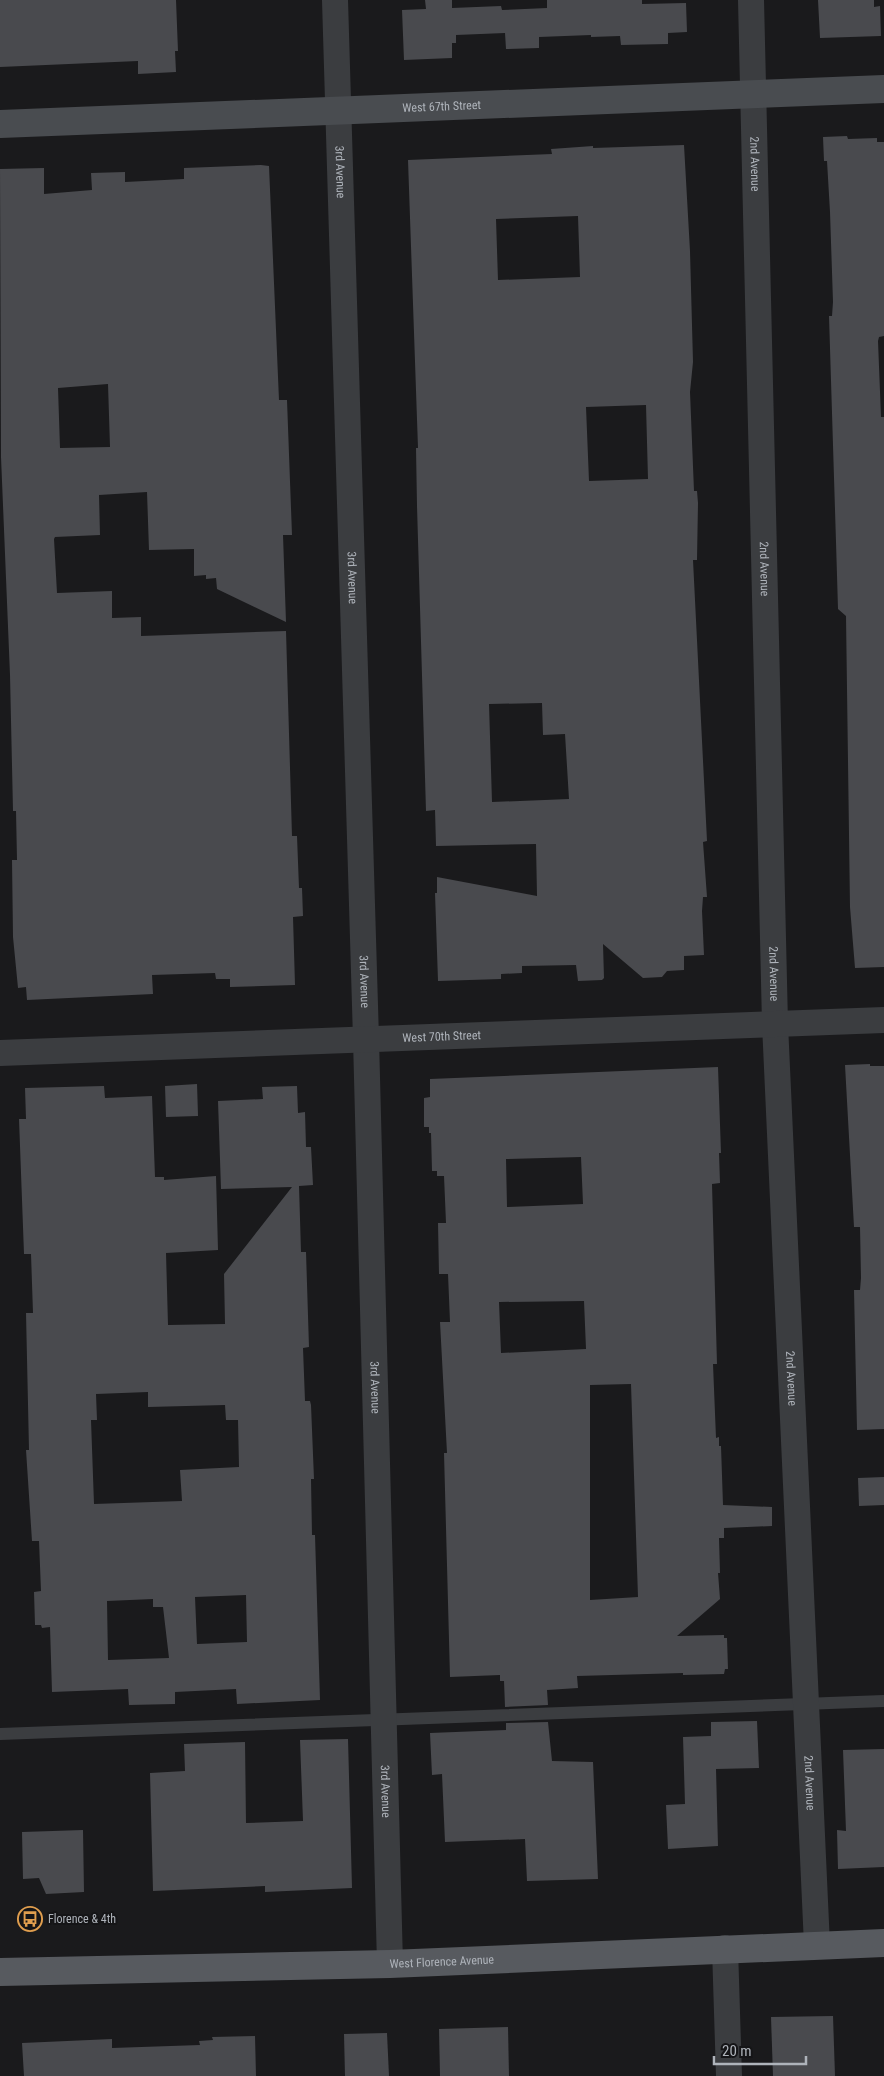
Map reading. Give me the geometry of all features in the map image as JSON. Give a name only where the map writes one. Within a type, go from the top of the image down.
[{"type":"main road","name":"West Florence Avenue","points":[[0,1972],[390,1964],[725,1948],[884,1943]]},
{"type":"street","name":"3rd Avenue","points":[[335,0],[366,1039],[390,1964]]},
{"type":"street","name":"2nd Avenue","points":[[751,0],[775,1024],[817,1945]]},
{"type":"street","name":"West 67th Street","points":[[0,124],[884,89]]},
{"type":"street","name":"West 70th Street","points":[[0,1052],[884,1020]]},
{"type":"street","points":[[725,1948],[730,2076]]},
{"type":"lane","points":[[0,1734],[884,1701]]},
{"type":"building","points":[[0,0],[176,0],[178,51],[175,51],[176,72],[138,74],[138,61],[0,67]]},
{"type":"building","points":[[425,0],[452,0],[452,8],[501,6],[502,10],[547,8],[547,0],[642,0],[642,4],[686,3],[687,32],[668,33],[668,44],[621,45],[620,36],[591,37],[591,35],[539,37],[539,48],[506,49],[505,33],[456,35],[456,43],[452,43],[452,58],[404,60],[402,10],[426,9]]},
{"type":"building","points":[[818,0],[874,0],[874,7],[880,6],[881,36],[820,38]]},
{"type":"building","points":[[847,136],[848,139],[877,138],[877,142],[884,142],[884,336],[879,337],[878,341],[881,417],[884,417],[884,967],[855,968],[850,907],[846,616],[838,609],[829,316],[832,316],[833,302],[827,161],[824,161],[823,137]]},
{"type":"building","points":[[684,145],[690,251],[693,362],[690,392],[694,491],[697,491],[698,503],[697,560],[693,560],[707,841],[703,842],[707,897],[703,897],[702,911],[704,955],[684,956],[684,970],[667,971],[662,977],[643,978],[603,944],[604,978],[602,980],[578,981],[576,965],[522,966],[522,973],[501,974],[501,979],[438,981],[435,893],[437,893],[437,877],[537,896],[536,844],[436,846],[435,810],[426,811],[417,506],[416,448],[418,448],[408,160],[552,154],[551,149],[593,146],[593,148]],"holes":[[[578,216],[580,277],[498,280],[496,219]],[[646,405],[648,479],[589,481],[586,407]],[[542,703],[543,735],[565,734],[569,799],[492,802],[489,704]]]},
{"type":"building","points":[[269,166],[279,400],[287,400],[292,535],[283,535],[286,622],[217,589],[216,578],[206,579],[206,575],[194,576],[194,549],[149,550],[147,492],[99,495],[100,535],[55,537],[57,593],[112,591],[112,618],[141,617],[141,636],[286,631],[292,836],[297,836],[299,888],[302,888],[303,916],[293,917],[295,985],[230,987],[230,979],[216,979],[215,973],[152,975],[153,994],[27,1000],[26,987],[18,988],[13,937],[12,860],[17,860],[16,811],[13,811],[10,675],[1,457],[0,169],[44,168],[44,194],[92,190],[91,173],[125,172],[125,182],[184,179],[184,168]],"holes":[[[108,384],[110,447],[60,448],[58,388]]]},
{"type":"building","points":[[870,1064],[870,1066],[884,1066],[884,1429],[857,1430],[854,1290],[860,1290],[860,1227],[854,1227],[845,1065]]},
{"type":"building","points":[[718,1067],[721,1153],[719,1153],[720,1183],[712,1184],[717,1364],[713,1364],[716,1438],[719,1437],[719,1446],[721,1446],[723,1505],[772,1507],[772,1526],[724,1528],[724,1538],[719,1538],[720,1573],[718,1573],[720,1599],[677,1636],[724,1635],[724,1638],[727,1638],[728,1669],[725,1669],[724,1674],[683,1675],[683,1673],[577,1676],[578,1688],[547,1690],[548,1705],[505,1707],[504,1681],[500,1681],[500,1675],[450,1677],[444,1453],[447,1453],[440,1322],[450,1322],[448,1274],[439,1274],[438,1223],[446,1223],[444,1176],[437,1176],[437,1171],[432,1171],[431,1133],[429,1133],[429,1127],[424,1127],[424,1098],[430,1097],[430,1079]],"holes":[[[581,1157],[583,1204],[507,1207],[506,1159]],[[584,1301],[586,1349],[501,1353],[499,1302]],[[631,1384],[638,1597],[590,1600],[590,1385]]]},
{"type":"building","points":[[197,1084],[198,1116],[166,1117],[165,1086]]},
{"type":"building","points":[[104,1086],[105,1098],[152,1096],[155,1177],[164,1177],[164,1180],[216,1176],[218,1250],[166,1253],[168,1325],[225,1324],[224,1274],[292,1187],[221,1189],[218,1101],[263,1099],[262,1087],[297,1086],[298,1113],[305,1112],[306,1147],[311,1147],[313,1185],[299,1186],[301,1252],[306,1252],[309,1347],[303,1348],[305,1401],[310,1401],[311,1405],[314,1479],[311,1479],[312,1535],[315,1535],[320,1700],[237,1704],[236,1689],[175,1692],[175,1704],[129,1705],[128,1689],[52,1692],[50,1627],[42,1628],[41,1625],[35,1625],[34,1592],[41,1591],[39,1541],[32,1541],[26,1450],[29,1450],[26,1313],[33,1313],[31,1254],[24,1254],[19,1119],[26,1119],[25,1088]],"holes":[[[148,1392],[148,1407],[225,1405],[226,1420],[238,1420],[239,1467],[180,1470],[182,1501],[94,1504],[91,1420],[97,1420],[96,1394]],[[246,1595],[247,1642],[197,1644],[195,1597]],[[153,1599],[153,1607],[163,1607],[169,1658],[108,1660],[107,1601]]]},
{"type":"building","points":[[884,1477],[884,1505],[859,1506],[858,1478]]},
{"type":"building","points":[[757,1721],[759,1768],[716,1769],[718,1846],[668,1849],[666,1805],[685,1804],[683,1737],[711,1736],[711,1722]]},
{"type":"building","points":[[548,1722],[552,1761],[593,1762],[598,1879],[527,1881],[525,1839],[445,1842],[442,1774],[432,1775],[430,1733],[506,1730],[506,1723]]},
{"type":"building","points":[[348,1739],[352,1888],[265,1892],[265,1886],[153,1891],[150,1773],[185,1771],[184,1744],[245,1742],[246,1823],[303,1821],[300,1740]]},
{"type":"building","points":[[884,1749],[884,1867],[838,1869],[837,1830],[846,1831],[843,1750]]},
{"type":"building","points":[[83,1830],[84,1892],[46,1894],[39,1878],[23,1879],[22,1832]]},
{"type":"building","points":[[833,2016],[835,2076],[773,2076],[771,2017]]},
{"type":"building","points":[[508,2027],[509,2076],[440,2076],[439,2029]]},
{"type":"building","points":[[387,2033],[389,2076],[345,2076],[344,2034]]},
{"type":"building","points":[[255,2036],[256,2076],[24,2076],[22,2043],[112,2039],[112,2048],[200,2045],[199,2041],[213,2040],[212,2037]]},
{"type":"place","name":"Florence & 4th","points":[[30,1919]]}]
